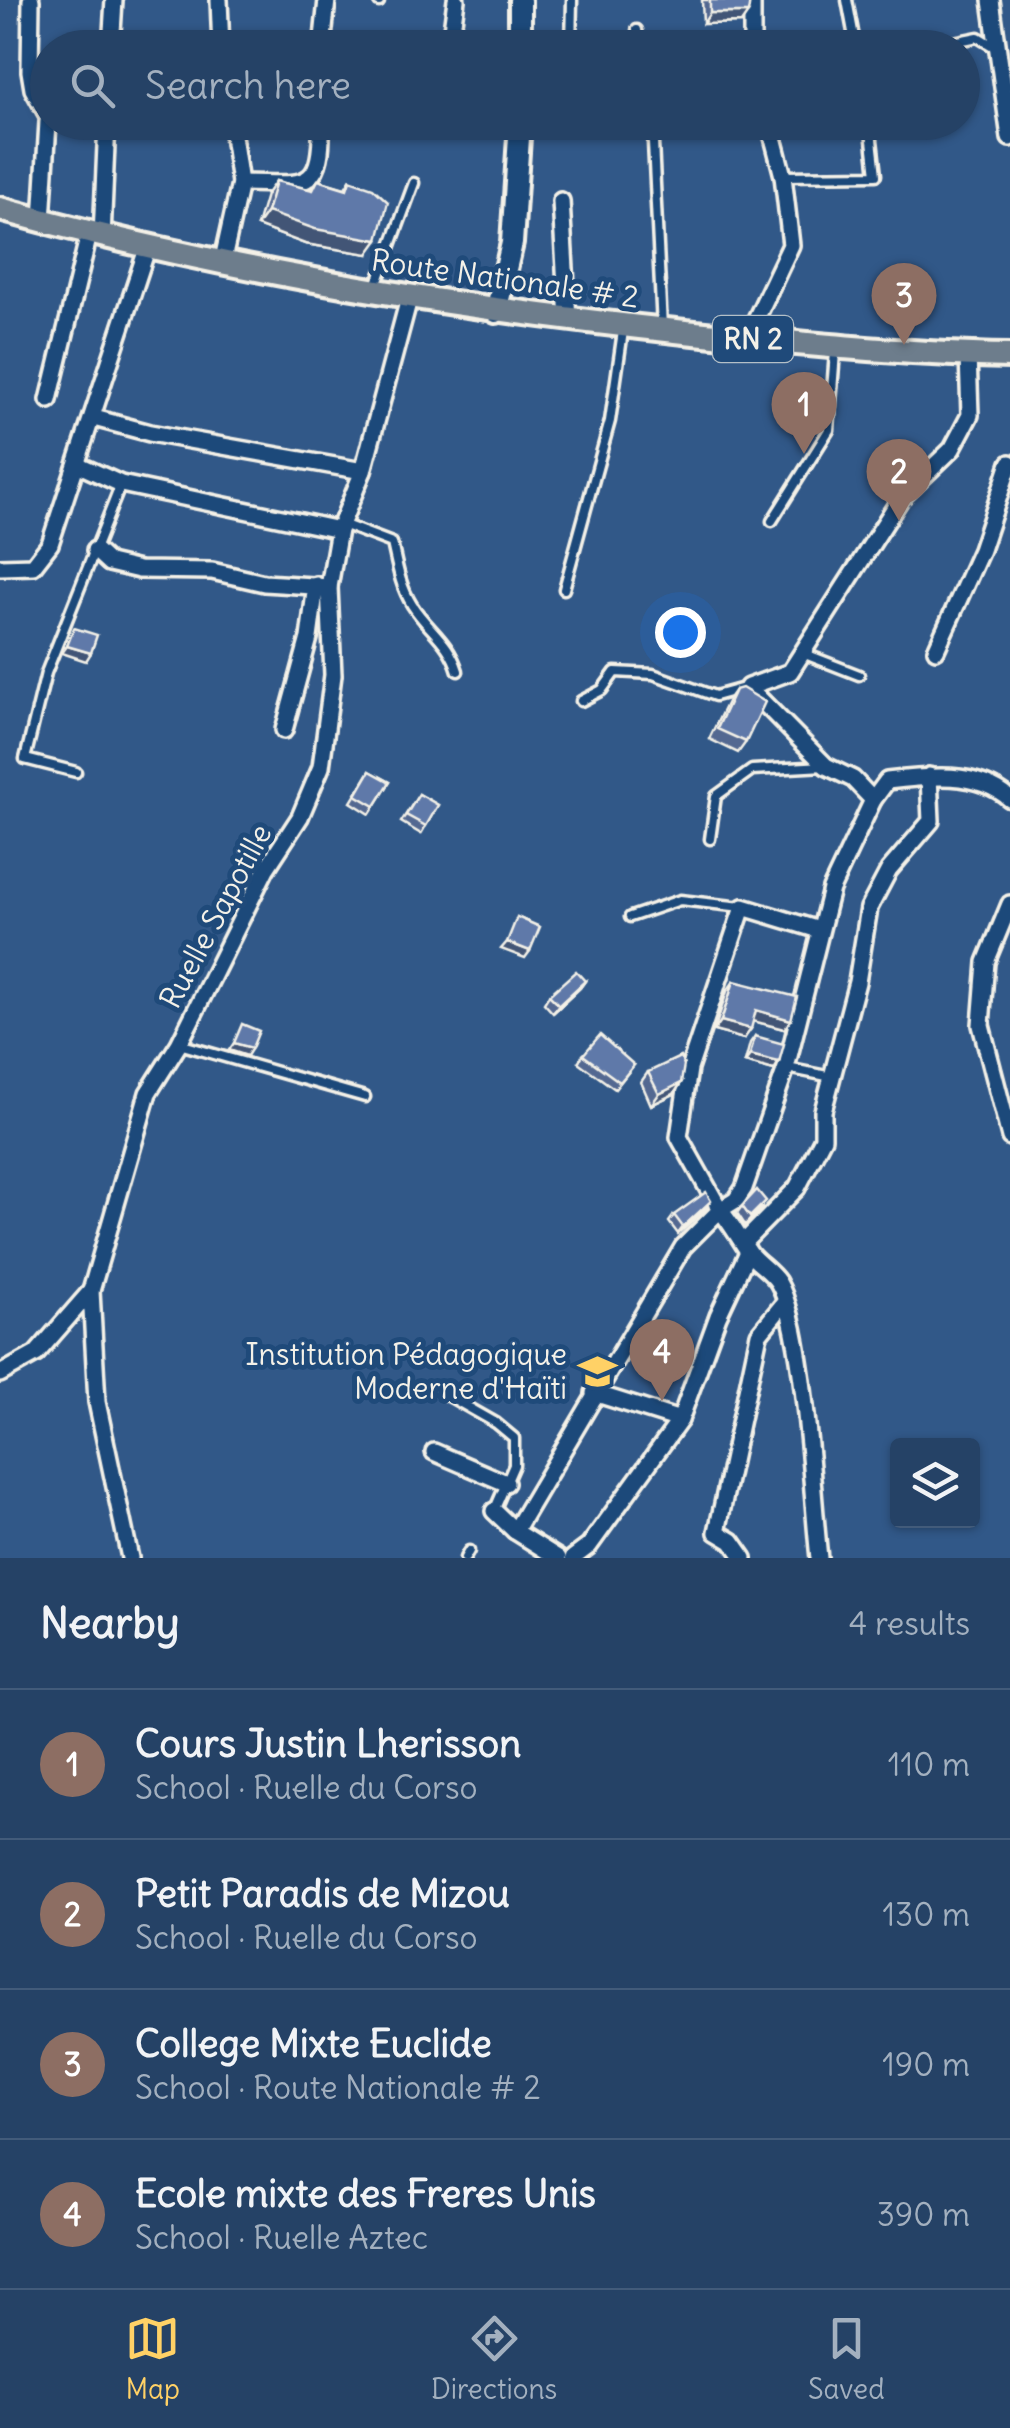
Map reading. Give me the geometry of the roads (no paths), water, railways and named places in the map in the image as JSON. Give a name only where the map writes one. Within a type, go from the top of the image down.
[{"type":"main road","name":"Route Nationale # 2","points":[[0,210],[147,250],[496,312],[835,348],[1010,356]]},
{"type":"street","points":[[31,30],[32,0]]},
{"type":"street","points":[[112,30],[114,0]]},
{"type":"street","points":[[219,0],[220,30]]},
{"type":"street","points":[[324,30],[328,0]]},
{"type":"street","points":[[452,30],[456,0]]},
{"type":"street","points":[[520,0],[520,30]]},
{"type":"street","points":[[752,0],[752,30]]},
{"type":"street","points":[[991,0],[1010,138]]},
{"type":"street","points":[[42,221],[47,140]]},
{"type":"street","points":[[49,400],[96,236],[104,140]]},
{"type":"street","points":[[222,264],[240,183],[234,140]]},
{"type":"street","points":[[240,183],[300,182],[313,176],[322,160],[322,140]]},
{"type":"street","points":[[496,312],[512,243],[519,140]]},
{"type":"street","points":[[747,338],[791,245],[783,176],[774,140]]},
{"type":"street","points":[[561,201],[568,320]]},
{"type":"street","points":[[0,567],[33,566],[50,544],[147,250]]},
{"type":"street","name":"Ruelle Sapotille","points":[[130,1558],[97,1402],[91,1291],[148,1093],[179,1044],[216,962],[300,817],[321,767],[333,676],[323,586],[340,527],[363,471],[410,295]]},
{"type":"street","points":[[872,800],[852,779],[826,766],[748,687],[790,672],[901,498],[952,449],[970,415],[968,356]]},
{"type":"street","points":[[94,418],[150,433],[363,471]]},
{"type":"street","points":[[936,650],[981,550],[1010,463]]},
{"type":"street","points":[[79,465],[121,484],[340,527]]},
{"type":"street","points":[[96,550],[109,563],[138,570],[212,572],[264,583],[323,586],[284,730]]},
{"type":"street","points":[[573,1558],[594,1552],[680,1420],[747,1246],[797,1188],[823,1138],[823,1112],[856,982],[869,908],[889,870],[931,821],[929,776]]},
{"type":"street","points":[[516,1531],[683,1247],[720,1210],[736,1200],[744,1188],[786,1068],[831,889],[872,800],[887,781],[929,776],[983,777],[1010,800]]},
{"type":"street","points":[[1010,904],[986,962],[982,1025],[1010,1137]]},
{"type":"street","points":[[819,930],[742,908],[688,1069],[679,1137],[720,1210],[778,1281],[785,1302],[797,1354],[819,1558]]},
{"type":"street","points":[[0,1374],[36,1354],[91,1291]]},
{"type":"street","points":[[744,1558],[732,1540],[717,1532],[759,1334],[785,1302]]},
{"type":"street","points":[[594,1393],[680,1420]]},
{"type":"street","points":[[434,1452],[506,1484]]},
{"type":"street","points":[[494,1512],[558,1558]]},
{"type":"lane","points":[[571,30],[572,0]]},
{"type":"lane","points":[[847,0],[853,30]]},
{"type":"lane","points":[[980,38],[1000,50]]},
{"type":"lane","points":[[653,140],[662,329]]},
{"type":"lane","points":[[783,176],[876,174],[872,140]]},
{"type":"lane","points":[[374,290],[414,183]]},
{"type":"lane","points":[[564,589],[610,422],[624,326]]},
{"type":"lane","points":[[772,520],[829,430],[835,348]]},
{"type":"lane","points":[[76,772],[24,759],[46,673],[121,484]]},
{"type":"lane","points":[[340,527],[392,543],[401,586],[415,610],[451,648],[458,671]]},
{"type":"lane","points":[[805,654],[860,675]]},
{"type":"lane","points":[[580,701],[602,690],[615,672],[652,674],[716,696],[748,687]]},
{"type":"lane","points":[[710,839],[716,796],[752,770],[826,766]]},
{"type":"lane","points":[[630,917],[680,900],[742,908]]},
{"type":"lane","points":[[179,1044],[365,1097]]},
{"type":"lane","points":[[786,1068],[832,1078]]},
{"type":"lane","points":[[438,1390],[514,1438],[514,1465],[494,1512]]},
{"type":"place","name":"College Mixte Euclide","points":[[904,345]]},
{"type":"place","name":"Cours Justin Lherisson","points":[[804,454]]},
{"type":"place","name":"Petit Paradis de Mizou","points":[[899,521]]},
{"type":"place","name":"Institution Pédagogique Moderne d'Haïti","points":[[597,1371]]},
{"type":"place","name":"Ecole mixte des Freres Unis","points":[[662,1401]]}]
